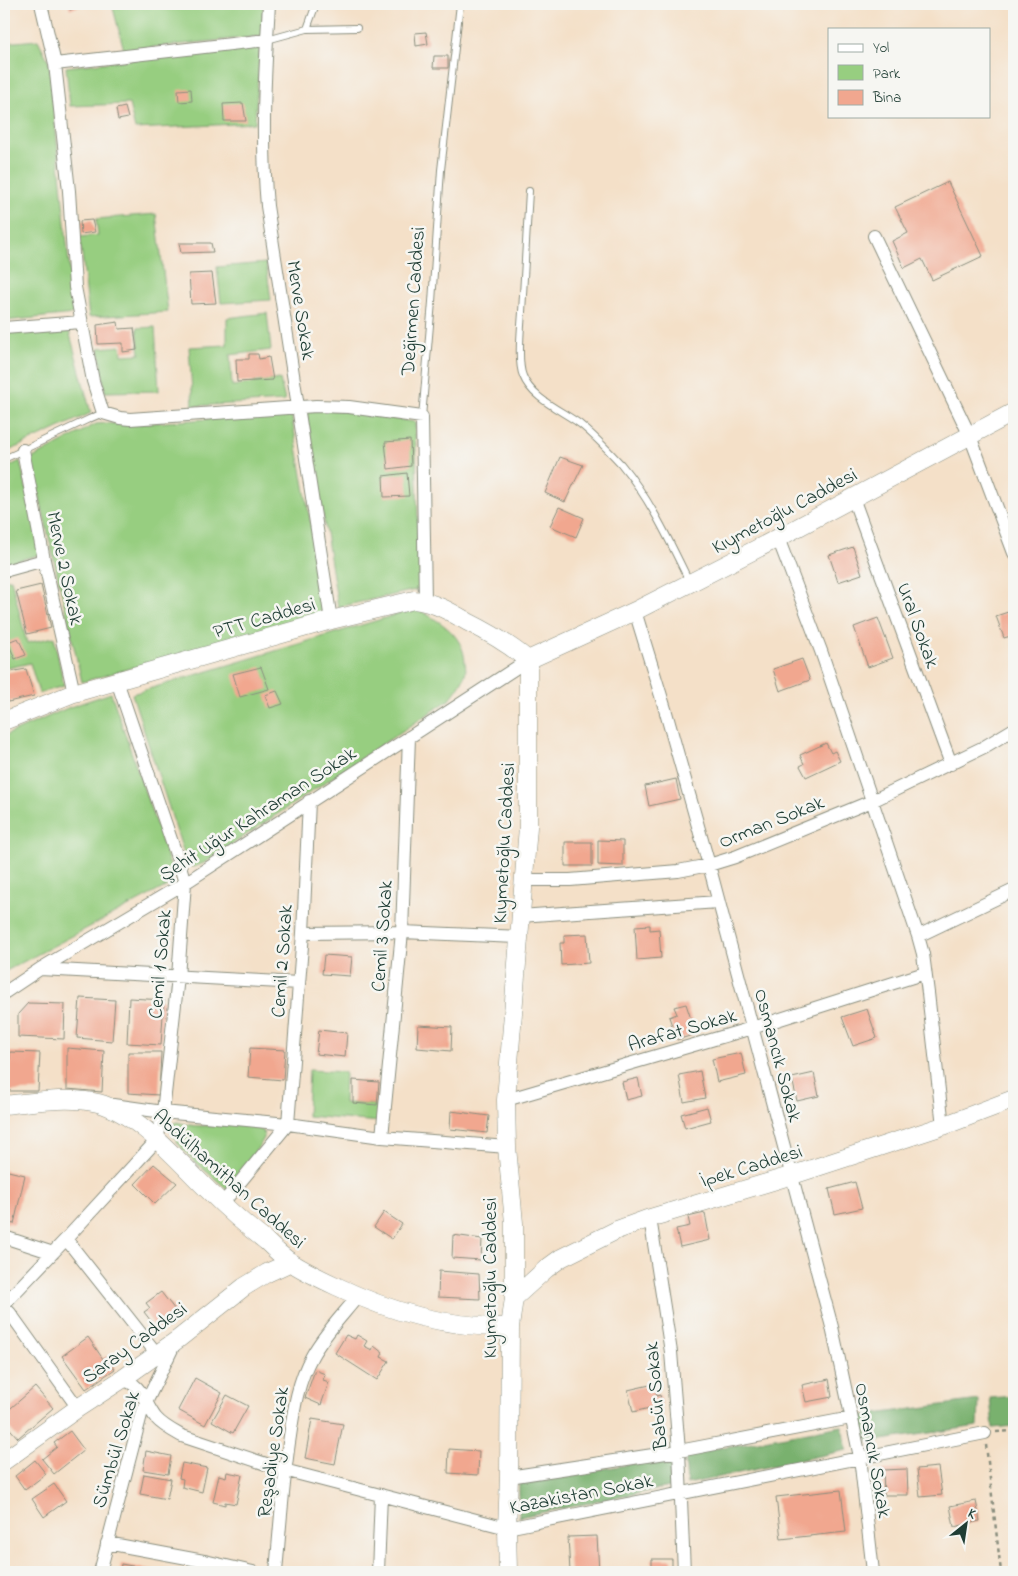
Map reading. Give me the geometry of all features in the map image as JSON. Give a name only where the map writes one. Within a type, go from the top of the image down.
[{"type":"main road","name":"Kıymetoğlu Caddesi","points":[[508,1572],[510,1327],[514,1298],[514,1223],[507,1147],[506,1100],[528,827],[528,660],[635,611],[690,583],[1014,412]]},
{"type":"main road","name":"PTT Caddesi","points":[[4,721],[74,693],[331,620],[405,601],[425,601],[440,607],[511,646],[528,660]]},
{"type":"main road","name":"İpek Caddesi","points":[[514,1298],[562,1258],[617,1230],[943,1126],[1014,1099]]},
{"type":"main road","name":"Abdülhamithan Caddesi","points":[[4,1105],[77,1100],[98,1103],[119,1112],[136,1122],[157,1140],[222,1204],[291,1262],[313,1275],[358,1296],[420,1317],[468,1326],[510,1327]]},
{"type":"main road","name":"Saray Caddesi","points":[[4,1461],[177,1340],[244,1287],[267,1273],[291,1262]]},
{"type":"street","points":[[41,4],[55,64],[69,191],[73,267],[81,322],[93,381],[103,413],[130,419],[298,406],[349,407],[422,417]]},
{"type":"street","name":"Merve Sokak","points":[[269,4],[264,113],[265,183],[331,620]]},
{"type":"street","points":[[55,64],[267,40]]},
{"type":"street","points":[[874,236],[970,436],[1014,553]]},
{"type":"street","points":[[4,328],[81,322]]},
{"type":"street","name":"Değirmen Caddesi","points":[[422,417],[425,601]]},
{"type":"street","name":"Merve 2 Sokak","points":[[23,450],[44,560],[74,693]]},
{"type":"street","name":"Ural Sokak","points":[[852,498],[951,764]]},
{"type":"street","points":[[778,538],[821,651],[918,936],[925,973],[943,1126]]},
{"type":"street","points":[[4,571],[44,560]]},
{"type":"street","name":"Osmancık Sokak","points":[[635,611],[709,865],[832,1326],[860,1457],[873,1572]]},
{"type":"street","name":"Şehit Uğur Kahraman Sokak","points":[[4,993],[40,968],[185,883],[528,660]]},
{"type":"street","name":"Cemil 1 Sokak","points":[[117,681],[185,883],[178,977],[163,1112],[157,1140]]},
{"type":"street","name":"Orman Sokak","points":[[523,880],[570,880],[678,871],[709,865],[872,800],[951,764],[1014,729]]},
{"type":"street","name":"Cemil 3 Sokak","points":[[382,1137],[402,932],[409,737]]},
{"type":"street","name":"Cemil 2 Sokak","points":[[288,1124],[304,933],[309,802]]},
{"type":"street","points":[[918,936],[1014,890]]},
{"type":"street","points":[[520,916],[718,902]]},
{"type":"street","points":[[304,933],[402,932],[519,937]]},
{"type":"street","points":[[40,968],[178,977],[299,982]]},
{"type":"street","name":"Arafat Sokak","points":[[506,1100],[752,1028],[925,973]]},
{"type":"street","points":[[98,1103],[163,1112],[288,1124],[382,1137],[507,1147]]},
{"type":"street","points":[[222,1204],[288,1124]]},
{"type":"street","points":[[78,1408],[4,1305],[157,1140]]},
{"type":"street","name":"Babür Sokak","points":[[650,1218],[671,1352],[679,1451],[684,1572]]},
{"type":"street","points":[[4,1237],[53,1253]]},
{"type":"street","points":[[66,1239],[156,1354]]},
{"type":"street","name":"Reşadiye Sokak","points":[[276,1572],[284,1470],[293,1408],[299,1385],[323,1337],[358,1296]]},
{"type":"street","name":"Sümbül Sokak","points":[[100,1572],[137,1428],[146,1402],[177,1340]]},
{"type":"street","name":"Kazakistan Sokak","points":[[121,1380],[128,1380],[138,1387],[157,1419],[182,1436],[284,1470],[507,1528],[985,1433]]},
{"type":"street","points":[[509,1477],[679,1451],[851,1418]]},
{"type":"street","points":[[378,1572],[381,1495]]},
{"type":"street","points":[[107,1543],[186,1557],[253,1572]]},
{"type":"lane","points":[[307,29],[316,4]]},
{"type":"lane","name":"Değirmen Caddesi","points":[[422,417],[441,170],[460,4]]},
{"type":"lane","points":[[267,40],[307,29],[357,28]]},
{"type":"lane","points":[[529,191],[521,332],[521,369],[523,376],[538,395],[580,424],[620,464],[649,504],[690,583]]},
{"type":"lane","points":[[4,459],[88,418],[103,413]]},
{"type":"path","points":[[1001,1572],[985,1433],[1014,1431]]},
{"type":"green space","points":[[112,4],[263,4],[263,36],[124,50]]},
{"type":"green space","points":[[38,40],[49,62],[74,314],[4,321],[4,43]]},
{"type":"green space","points":[[260,45],[255,123],[135,129],[129,104],[70,106],[66,67]]},
{"type":"green space","points":[[156,214],[168,312],[89,317],[79,237],[98,235],[96,219]]},
{"type":"green space","points":[[266,263],[271,300],[221,303],[217,267]]},
{"type":"green space","points":[[267,313],[271,350],[230,355],[232,386],[280,379],[285,401],[193,406],[189,347],[227,345],[227,318]]},
{"type":"green space","points":[[68,327],[91,413],[4,453],[4,333]]},
{"type":"green space","points":[[155,327],[159,391],[105,392],[99,348],[121,346],[122,355],[140,354],[137,328]]},
{"type":"green space","points":[[329,409],[415,422],[420,589],[338,607],[307,416],[308,411]]},
{"type":"green space","points":[[291,413],[325,604],[320,614],[82,682],[31,459],[96,424],[125,425]]},
{"type":"green space","points":[[20,461],[42,554],[4,564],[4,469]]},
{"type":"green space","points":[[11,579],[27,643],[54,637],[64,686],[39,693],[30,663],[4,669],[4,580]]},
{"type":"green space","points":[[419,610],[450,630],[464,653],[465,674],[460,685],[449,700],[204,863],[194,867],[188,866],[132,694],[405,612]]},
{"type":"green space","points":[[111,693],[172,871],[171,884],[4,972],[4,736],[70,707]]},
{"type":"green space","points":[[309,1070],[345,1072],[344,1103],[380,1105],[380,1122],[307,1116]]},
{"type":"green space","points":[[177,1122],[198,1126],[233,1124],[249,1126],[263,1131],[264,1138],[227,1189],[195,1162],[174,1138],[170,1129],[172,1124]]},
{"type":"green space","points":[[1014,1396],[1014,1426],[993,1428],[990,1398]]},
{"type":"green space","points":[[979,1400],[978,1426],[868,1442],[860,1416]]},
{"type":"green space","points":[[842,1426],[847,1450],[687,1484],[685,1454]]},
{"type":"green space","points":[[673,1457],[675,1486],[519,1517],[519,1483]]},
{"type":"building","points":[[68,4],[80,4],[81,5],[70,10]]},
{"type":"building","points":[[426,32],[428,44],[416,46],[415,33]]},
{"type":"building","points":[[434,56],[448,56],[448,68],[433,68]]},
{"type":"building","points":[[191,89],[192,101],[179,102],[178,90]]},
{"type":"building","points":[[243,103],[246,121],[224,121],[223,104]]},
{"type":"building","points":[[125,107],[128,118],[118,120],[116,109]]},
{"type":"building","points":[[948,182],[983,256],[932,280],[922,259],[904,268],[892,241],[908,233],[895,207]]},
{"type":"building","points":[[92,220],[95,232],[81,234],[80,221]]},
{"type":"building","points":[[179,243],[211,243],[213,252],[181,253]]},
{"type":"building","points":[[212,273],[216,303],[191,304],[189,274]]},
{"type":"building","points":[[118,322],[119,329],[134,328],[137,350],[123,352],[123,343],[98,344],[97,325]]},
{"type":"building","points":[[249,354],[258,354],[259,359],[269,357],[273,380],[237,382],[236,359],[249,359]]},
{"type":"building","points":[[410,440],[411,466],[388,469],[385,442]]},
{"type":"building","points":[[560,457],[583,465],[565,502],[545,493]]},
{"type":"building","points":[[407,473],[409,496],[384,497],[383,476]]},
{"type":"building","points":[[559,507],[584,518],[576,537],[550,526]]},
{"type":"building","points":[[853,547],[862,574],[838,582],[829,555]]},
{"type":"building","points":[[41,585],[51,628],[27,634],[16,591]]},
{"type":"building","points":[[1014,610],[1014,635],[1004,638],[996,616]]},
{"type":"building","points":[[878,618],[893,658],[868,667],[854,627]]},
{"type":"building","points":[[18,638],[26,655],[15,659],[8,642]]},
{"type":"building","points":[[802,659],[810,680],[780,691],[773,669]]},
{"type":"building","points":[[261,667],[269,689],[240,697],[233,674]]},
{"type":"building","points":[[26,669],[34,696],[8,702],[4,687],[4,673]]},
{"type":"building","points":[[277,691],[283,704],[270,708],[265,695]]},
{"type":"building","points":[[826,743],[831,753],[835,751],[840,761],[806,777],[800,766],[804,764],[800,755]]},
{"type":"building","points":[[676,779],[680,799],[649,806],[645,786]]},
{"type":"building","points":[[598,840],[623,841],[623,866],[598,865]]},
{"type":"building","points":[[565,842],[592,842],[592,866],[565,866]]},
{"type":"building","points":[[650,925],[650,930],[659,929],[661,958],[637,960],[635,926]]},
{"type":"building","points":[[587,934],[589,963],[561,965],[560,943],[564,943],[564,935]]},
{"type":"building","points":[[324,955],[352,957],[350,976],[322,974]]},
{"type":"building","points":[[80,998],[115,1000],[112,1041],[77,1038]]},
{"type":"building","points":[[129,998],[164,1000],[161,1045],[127,1043]]},
{"type":"building","points":[[28,1003],[65,1004],[64,1039],[18,1037],[18,1014]]},
{"type":"building","points":[[686,1004],[696,1034],[677,1040],[669,1017],[677,1014],[674,1007]]},
{"type":"building","points":[[867,1009],[877,1038],[853,1046],[842,1017]]},
{"type":"building","points":[[418,1025],[452,1027],[451,1051],[417,1048]]},
{"type":"building","points":[[319,1030],[347,1033],[345,1057],[316,1054]]},
{"type":"building","points":[[67,1048],[104,1051],[102,1092],[67,1089]]},
{"type":"building","points":[[250,1048],[285,1050],[283,1080],[248,1077]]},
{"type":"building","points":[[10,1052],[40,1053],[38,1091],[9,1091]]},
{"type":"building","points":[[128,1052],[161,1052],[159,1095],[128,1093]]},
{"type":"building","points":[[741,1053],[746,1075],[717,1082],[712,1059]]},
{"type":"building","points":[[700,1071],[705,1098],[684,1102],[679,1075]]},
{"type":"building","points":[[814,1073],[819,1096],[797,1101],[792,1078]]},
{"type":"building","points":[[638,1078],[642,1096],[626,1100],[622,1082]]},
{"type":"building","points":[[353,1080],[379,1082],[377,1105],[353,1103]]},
{"type":"building","points":[[707,1107],[711,1121],[685,1128],[681,1114]]},
{"type":"building","points":[[451,1111],[489,1116],[487,1133],[450,1129]]},
{"type":"building","points":[[154,1164],[177,1183],[155,1204],[135,1184]]},
{"type":"building","points":[[4,1170],[25,1175],[14,1224],[4,1222]]},
{"type":"building","points":[[855,1182],[862,1208],[835,1214],[829,1189]]},
{"type":"building","points":[[384,1212],[402,1224],[392,1239],[374,1227]]},
{"type":"building","points":[[705,1213],[710,1240],[680,1247],[676,1229],[690,1226],[688,1217]]},
{"type":"building","points":[[453,1235],[482,1239],[481,1260],[452,1258]]},
{"type":"building","points":[[439,1271],[479,1274],[480,1299],[438,1297]]},
{"type":"building","points":[[161,1292],[179,1315],[158,1330],[144,1312],[150,1308],[146,1303]]},
{"type":"building","points":[[346,1335],[355,1339],[357,1335],[367,1341],[364,1346],[372,1350],[374,1346],[383,1353],[381,1357],[389,1361],[377,1380],[335,1353]]},
{"type":"building","points":[[88,1337],[103,1359],[106,1356],[115,1369],[86,1389],[62,1356]]},
{"type":"building","points":[[315,1370],[325,1374],[323,1380],[329,1382],[321,1405],[305,1398]]},
{"type":"building","points":[[195,1378],[222,1393],[205,1425],[178,1410]]},
{"type":"building","points":[[829,1379],[832,1397],[806,1402],[802,1385]]},
{"type":"building","points":[[654,1384],[657,1396],[660,1395],[662,1405],[633,1412],[628,1390]]},
{"type":"building","points":[[35,1387],[53,1408],[18,1438],[4,1422],[4,1414]]},
{"type":"building","points":[[227,1395],[248,1406],[233,1433],[212,1421]]},
{"type":"building","points":[[312,1419],[343,1424],[335,1464],[305,1458]]},
{"type":"building","points":[[70,1431],[84,1450],[54,1474],[42,1459],[57,1447],[54,1443]]},
{"type":"building","points":[[449,1449],[479,1451],[478,1475],[448,1473]]},
{"type":"building","points":[[146,1451],[171,1456],[168,1474],[143,1470]]},
{"type":"building","points":[[35,1460],[46,1474],[25,1490],[15,1476]]},
{"type":"building","points":[[182,1463],[207,1468],[202,1492],[182,1487],[183,1479],[179,1478]]},
{"type":"building","points":[[938,1467],[942,1495],[920,1497],[917,1469]]},
{"type":"building","points":[[907,1469],[908,1495],[884,1495],[883,1470]]},
{"type":"building","points":[[227,1472],[242,1475],[236,1504],[225,1502],[225,1505],[213,1502],[219,1475],[226,1477]]},
{"type":"building","points":[[144,1474],[171,1479],[167,1499],[140,1494]]},
{"type":"building","points":[[54,1484],[66,1501],[44,1517],[32,1499]]},
{"type":"building","points":[[841,1490],[846,1532],[781,1539],[776,1497]]},
{"type":"building","points":[[976,1501],[980,1521],[954,1527],[950,1506]]},
{"type":"building","points":[[597,1536],[599,1572],[570,1572],[568,1537]]},
{"type":"building","points":[[652,1559],[672,1559],[672,1572],[652,1572]]},
{"type":"building","points":[[121,1564],[160,1571],[160,1572],[120,1572]]}]
